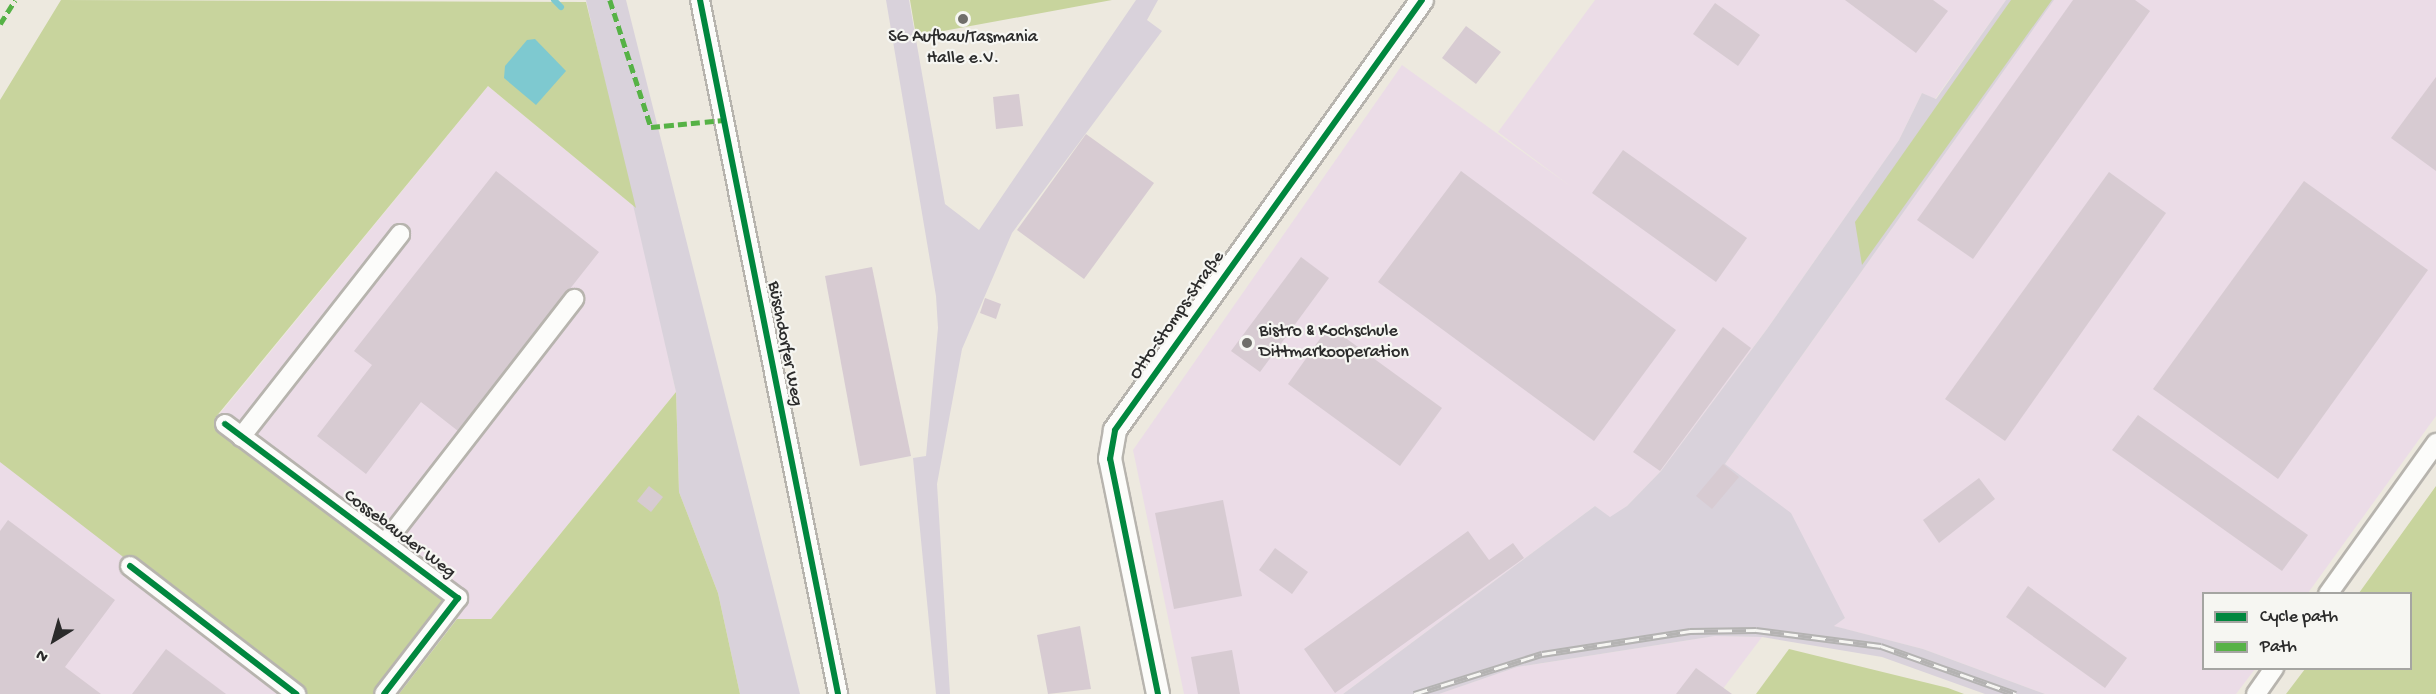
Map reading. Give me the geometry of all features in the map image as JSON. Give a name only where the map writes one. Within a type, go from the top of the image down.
[{"type":"street","name":"Büschdorfer Weg","points":[[699,0],[838,694]]},
{"type":"street","name":"Otto-Stomps-Straße","points":[[1158,694],[1110,459],[1115,430],[1422,0]]},
{"type":"street","points":[[241,437],[400,234]]},
{"type":"street","name":"Cossebauder Weg","points":[[385,543],[574,299]]},
{"type":"street","name":"Cossebauder Weg","points":[[225,424],[458,598],[384,694]]},
{"type":"street","points":[[2329,592],[2436,443]]},
{"type":"street","points":[[130,566],[296,694]]},
{"type":"street","points":[[2256,694],[2273,670]]},
{"type":"shaded area","points":[[586,0],[626,0],[800,694],[740,694],[718,593],[679,492],[676,392]]},
{"type":"shaded area","points":[[886,0],[909,0],[945,204],[979,230],[1136,0],[1158,0],[1147,20],[1162,31],[1012,233],[962,349],[937,484],[950,694],[936,694],[913,458],[926,456],[938,328],[936,296]]},
{"type":"shaded area","points":[[1595,0],[2006,0],[1935,99],[1922,93],[1899,140],[1767,329],[1661,471],[1627,506],[1610,518],[1595,506],[1343,694],[1184,694],[1133,450],[1402,65],[1573,188],[1498,132]]},
{"type":"shaded area","points":[[2006,0],[2054,0],[1725,464],[1791,513],[1845,618],[1834,626],[1923,649],[2045,694],[1985,694],[1882,657],[1762,637],[1715,636],[1517,667],[1439,694],[1343,694],[1595,506],[1610,517],[1627,506],[1661,471],[1767,329],[1899,140],[1922,93],[1936,99]]},
{"type":"shaded area","points":[[2054,0],[2436,0],[2436,416],[2309,592],[2202,592],[2202,670],[2254,670],[2236,694],[2045,694],[1923,649],[1833,626],[1845,618],[1725,464]]},
{"type":"shaded area","points":[[488,86],[636,208],[676,392],[491,619],[458,619],[448,614],[461,597],[218,416]]},
{"type":"shaded area","points":[[0,448],[377,694],[0,694]]},
{"type":"shaded area","points":[[1715,636],[1762,637],[1719,694],[1439,694],[1517,667]]},
{"type":"green space","points":[[61,0],[586,2],[636,208],[488,86],[215,418],[454,598],[381,694],[301,694],[0,462],[0,100]]},
{"type":"green space","name":"SG Aufbau/Tasmania Halle e.V.","points":[[910,0],[1112,0],[916,36]]},
{"type":"green space","points":[[2011,0],[2052,0],[1862,265],[1855,222]]},
{"type":"green space","points":[[676,392],[679,492],[718,593],[740,694],[399,694],[457,619],[491,619]]},
{"type":"green space","points":[[2436,486],[2436,694],[2286,694],[2304,670],[2412,670],[2412,592],[2360,592]]},
{"type":"green space","points":[[1789,649],[1948,688],[1964,694],[1756,694]]},
{"type":"water","points":[[535,39],[566,71],[536,105],[504,78],[505,66],[527,40]]},
{"type":"building","points":[[1845,0],[1933,0],[1948,11],[1916,53]]},
{"type":"building","points":[[2073,0],[2135,0],[2150,11],[1973,259],[1917,220]]},
{"type":"building","points":[[1715,3],[1760,35],[1738,66],[1693,34]]},
{"type":"building","points":[[1466,26],[1501,52],[1476,84],[1442,58]]},
{"type":"building","points":[[2436,77],[2436,171],[2391,138]]},
{"type":"building","points":[[1019,94],[1023,126],[996,129],[993,97]]},
{"type":"building","points":[[1086,134],[1154,183],[1084,279],[1017,230]]},
{"type":"building","points":[[1623,150],[1747,238],[1716,282],[1592,193]]},
{"type":"building","points":[[496,171],[599,252],[458,431],[421,402],[366,474],[317,436],[372,365],[354,351]]},
{"type":"building","points":[[1461,171],[1676,330],[1594,441],[1378,282]]},
{"type":"building","points":[[2109,172],[2166,213],[2005,441],[1945,399]]},
{"type":"building","points":[[2304,181],[2428,270],[2278,479],[2153,389]]},
{"type":"building","points":[[1301,257],[1329,278],[1260,372],[1231,351]]},
{"type":"building","points":[[872,267],[911,456],[860,466],[825,276]]},
{"type":"building","points":[[985,298],[1001,304],[996,319],[980,313]]},
{"type":"building","points":[[1329,326],[1442,408],[1400,466],[1288,384]]},
{"type":"building","points":[[1723,327],[1751,348],[1660,471],[1633,452]]},
{"type":"building","points":[[2138,415],[2308,535],[2282,571],[2112,450]]},
{"type":"building","points":[[1723,464],[1739,477],[1712,509],[1696,496]]},
{"type":"building","points":[[1979,478],[1995,499],[1939,543],[1923,520]]},
{"type":"building","points":[[649,486],[663,497],[651,512],[637,501]]},
{"type":"building","points":[[1223,500],[1242,596],[1174,609],[1155,513]]},
{"type":"building","points":[[8,520],[115,600],[65,667],[101,694],[0,694],[0,531]]},
{"type":"building","points":[[1468,531],[1489,560],[1513,543],[1524,558],[1335,693],[1304,649]]},
{"type":"building","points":[[1275,548],[1308,572],[1292,594],[1259,570]]},
{"type":"building","points":[[2028,586],[2127,658],[2105,688],[2006,617]]},
{"type":"building","points":[[1080,626],[1091,689],[1048,694],[1037,635]]},
{"type":"building","points":[[166,649],[226,694],[132,694]]},
{"type":"building","points":[[1232,650],[1240,694],[1198,694],[1191,657]]},
{"type":"building","points":[[1696,668],[1732,694],[1676,694]]},
{"type":"waterway","points":[[554,0],[561,7]]},
{"type":"railway","points":[[1414,694],[1542,654],[1690,631],[1756,630],[1881,646],[2016,694]]},
{"type":"marked path","points":[[0,24],[15,0]]},
{"type":"marked path","points":[[610,0],[651,127],[724,120]]},
{"type":"cycle path","points":[[700,0],[838,694]]},
{"type":"cycle path","points":[[1158,694],[1110,459],[1115,430],[1422,0]]},
{"type":"cycle path","points":[[225,424],[458,598],[384,694]]},
{"type":"cycle path","points":[[130,566],[296,694]]},
{"type":"place","name":"SG Aufbau/Tasmania Halle e.V.","points":[[963,19]]},
{"type":"place","name":"Bistro & Kochschule Dittmarkooperation","points":[[1247,343]]}]
